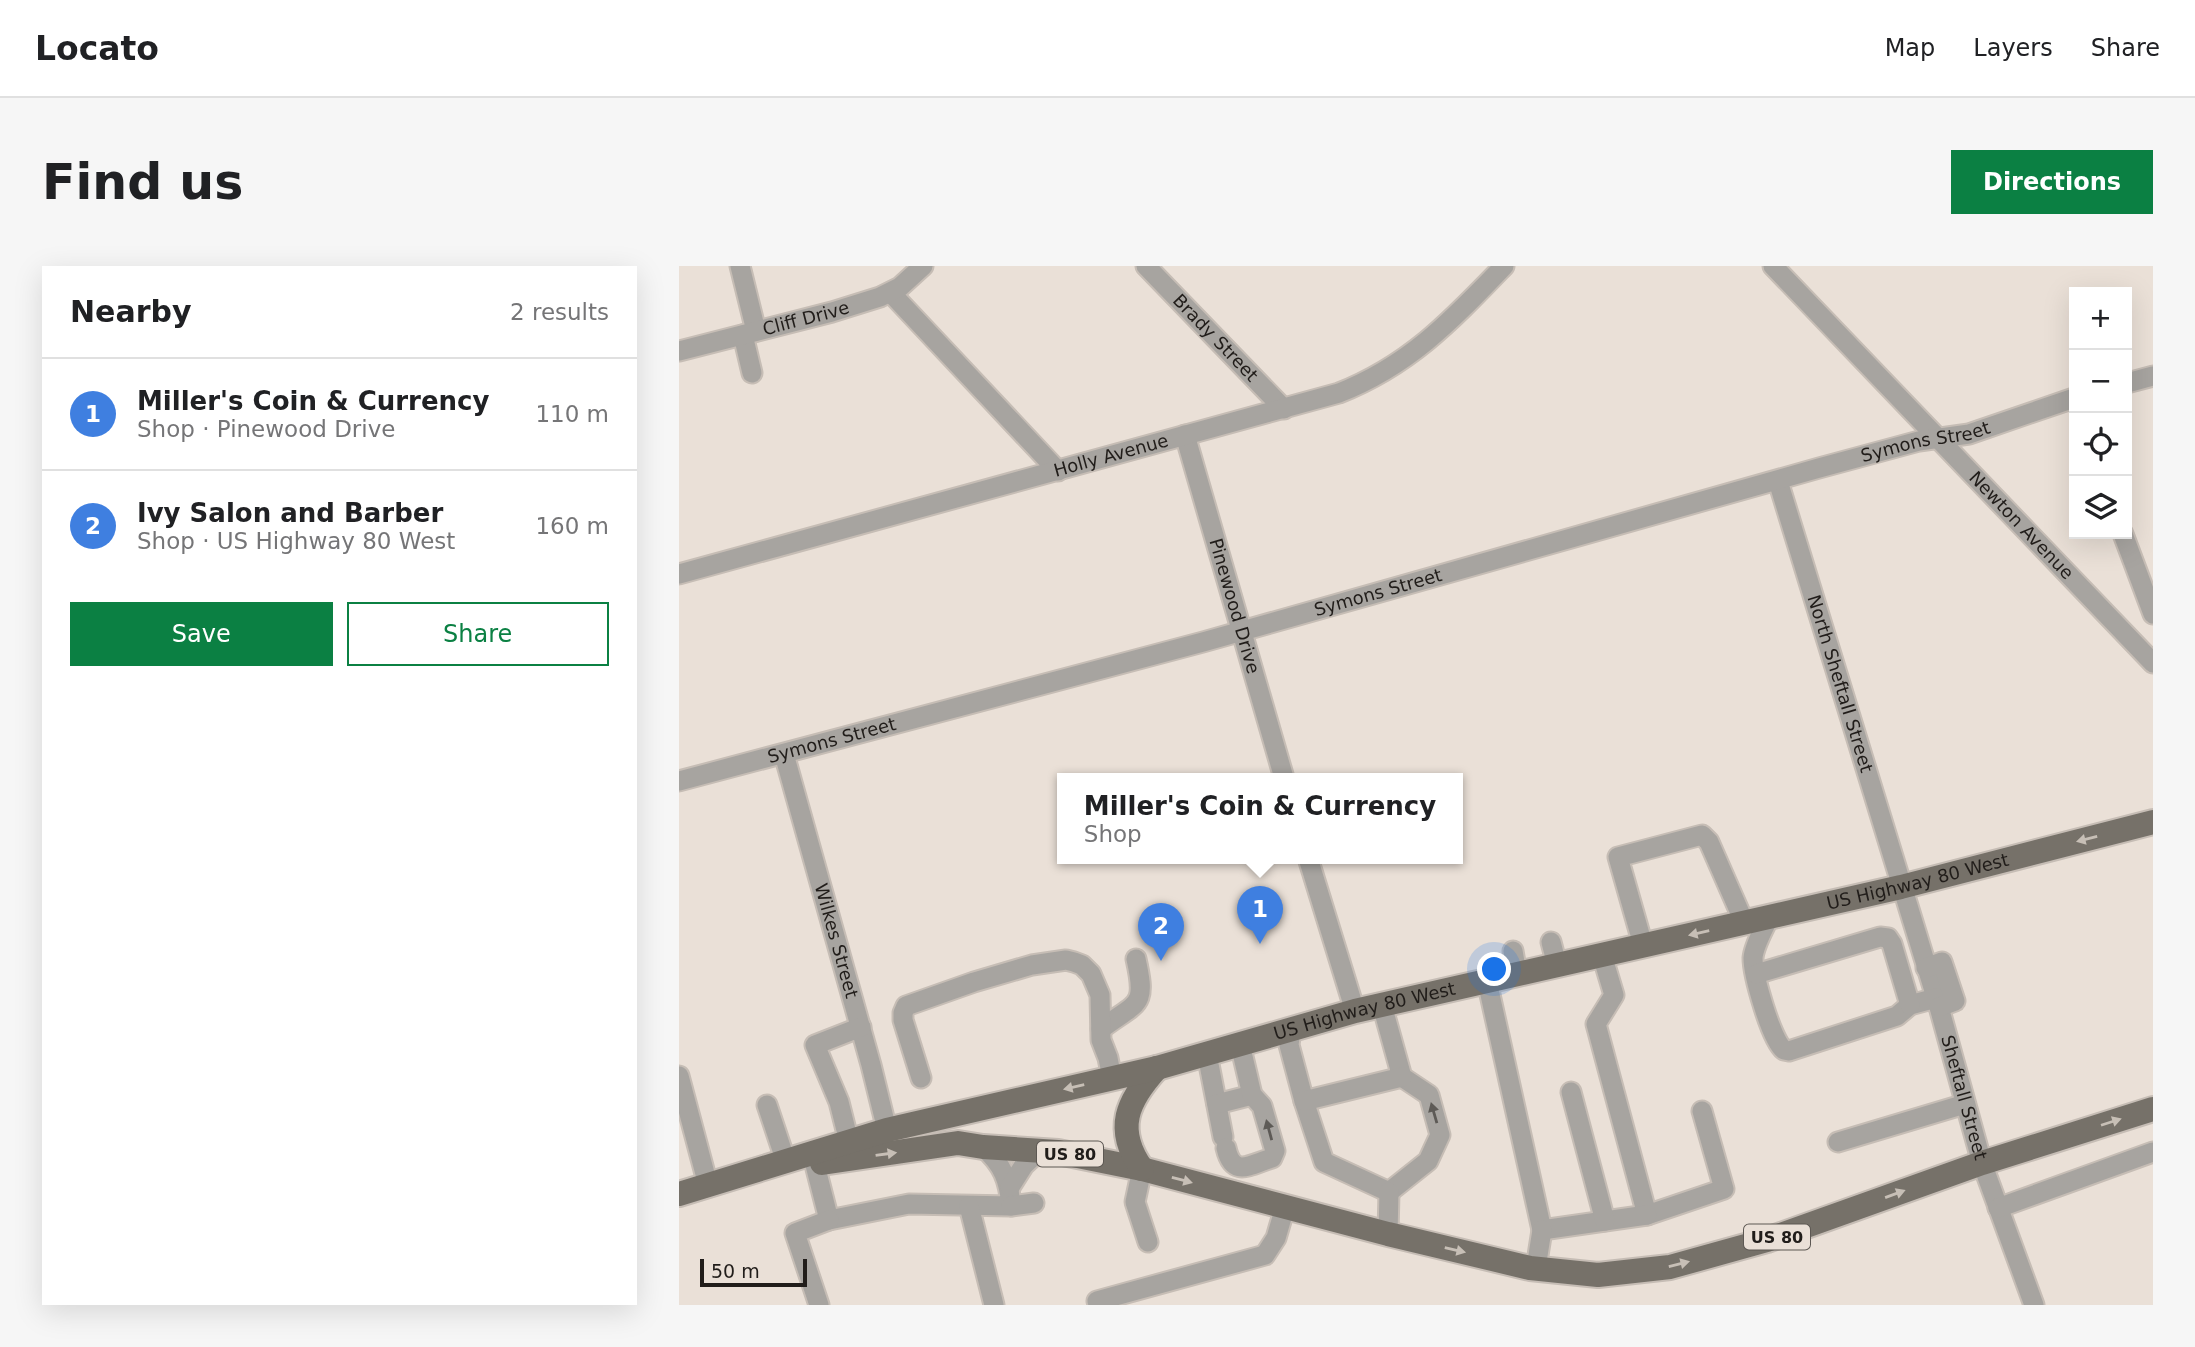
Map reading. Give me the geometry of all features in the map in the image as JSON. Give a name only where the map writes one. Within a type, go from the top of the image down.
[{"type":"main road","name":"US Highway 80 West","points":[[745,1174],[813,1159],[849,1142],[887,1130],[1157,1068],[1355,1011],[1487,981],[1515,963],[1554,953],[1602,955],[1901,887],[2153,822]]},
{"type":"main road","points":[[1142,1169],[1132,1155],[1128,1141],[1128,1111],[1142,1084],[1157,1068]]},
{"type":"main road","name":"US Highway 80 West","points":[[679,1194],[786,1162],[958,1143],[1040,1150],[1142,1169],[1388,1234],[1536,1268],[1598,1275],[1670,1267],[1767,1240],[1982,1163],[2153,1108]]},
{"type":"street","points":[[740,266],[752,373]]},
{"type":"street","name":"Cliff Drive","points":[[679,351],[832,312],[891,292],[923,266]]},
{"type":"street","name":"Brady Street","points":[[1146,266],[1284,409]]},
{"type":"street","name":"Holly Avenue","points":[[679,575],[1284,409],[1351,388],[1396,366],[1445,326],[1504,266]]},
{"type":"street","name":"Newton Avenue","points":[[1773,266],[2153,663]]},
{"type":"street","points":[[891,292],[1058,471]]},
{"type":"street","points":[[2132,382],[2153,376]]},
{"type":"street","name":"Symons Street","points":[[679,781],[1242,631],[1904,445],[1969,434],[2069,402]]},
{"type":"street","name":"Pinewood Drive","points":[[1185,435],[1283,773]]},
{"type":"street","name":"North Sheftall Street","points":[[1778,481],[1901,887]]},
{"type":"street","points":[[2125,539],[2153,614]]},
{"type":"street","name":"Wilkes Street","points":[[784,754],[887,1130]]},
{"type":"street","points":[[1643,945],[1618,857],[1702,835],[1709,842],[1744,922]]},
{"type":"street","points":[[1310,864],[1355,1011]]},
{"type":"street","points":[[1769,917],[1753,957],[1772,1030],[1776,1042],[1784,1051],[1897,1016],[1910,1004],[1955,1000],[1942,962],[1926,968],[1901,887]]},
{"type":"street","points":[[1756,974],[1880,937],[1888,938],[1910,1004]]},
{"type":"street","points":[[1602,955],[1614,995],[1596,1024],[1647,1215]]},
{"type":"street","points":[[1101,1029],[1140,1000],[1142,989],[1136,959]]},
{"type":"street","points":[[921,1078],[903,1020],[906,1006],[1023,968],[1066,960],[1082,965],[1091,974],[1100,995],[1101,1043],[1108,1058],[1111,1079]]},
{"type":"street","points":[[1487,981],[1542,1230],[1536,1268]]},
{"type":"street","name":"Sheftall Street","points":[[1938,1002],[1982,1163],[2034,1305]]},
{"type":"street","points":[[1382,1005],[1402,1077],[1429,1095],[1440,1135],[1428,1161],[1389,1192]]},
{"type":"street","points":[[849,1142],[839,1102],[815,1045],[860,1027]]},
{"type":"street","points":[[1291,1029],[1289,1045],[1324,1162],[1389,1192]]},
{"type":"street","points":[[1207,1054],[1229,1161],[1241,1168],[1272,1158],[1275,1151],[1262,1106],[1252,1095],[1240,1044]]},
{"type":"street","points":[[679,1076],[708,1185]]},
{"type":"street","points":[[1304,1101],[1402,1077]]},
{"type":"street","points":[[1571,1092],[1605,1221]]},
{"type":"street","points":[[1217,1104],[1252,1095]]},
{"type":"street","points":[[1838,1142],[1965,1104]]},
{"type":"street","points":[[767,1105],[786,1162]]},
{"type":"street","points":[[1542,1230],[1647,1215],[1724,1189],[1702,1111]]},
{"type":"street","points":[[983,1147],[1000,1164],[1010,1197]]},
{"type":"street","points":[[1010,1197],[1026,1162],[1040,1150]]},
{"type":"street","points":[[1998,1209],[2153,1152]]},
{"type":"street","points":[[813,1159],[829,1220]]},
{"type":"street","points":[[1142,1169],[1135,1202],[1148,1242]]},
{"type":"street","points":[[1388,1234],[1389,1192]]},
{"type":"street","points":[[819,1305],[795,1233],[829,1220],[909,1205],[969,1206],[1010,1197],[1034,1203]]},
{"type":"street","points":[[969,1206],[994,1305]]},
{"type":"street","points":[[1097,1301],[1265,1255],[1276,1238],[1285,1207]]},
{"type":"place","name":"Miller's Coin & Currency","points":[[1260,944]]},
{"type":"place","name":"Ivy Salon and Barber","points":[[1161,961]]}]
